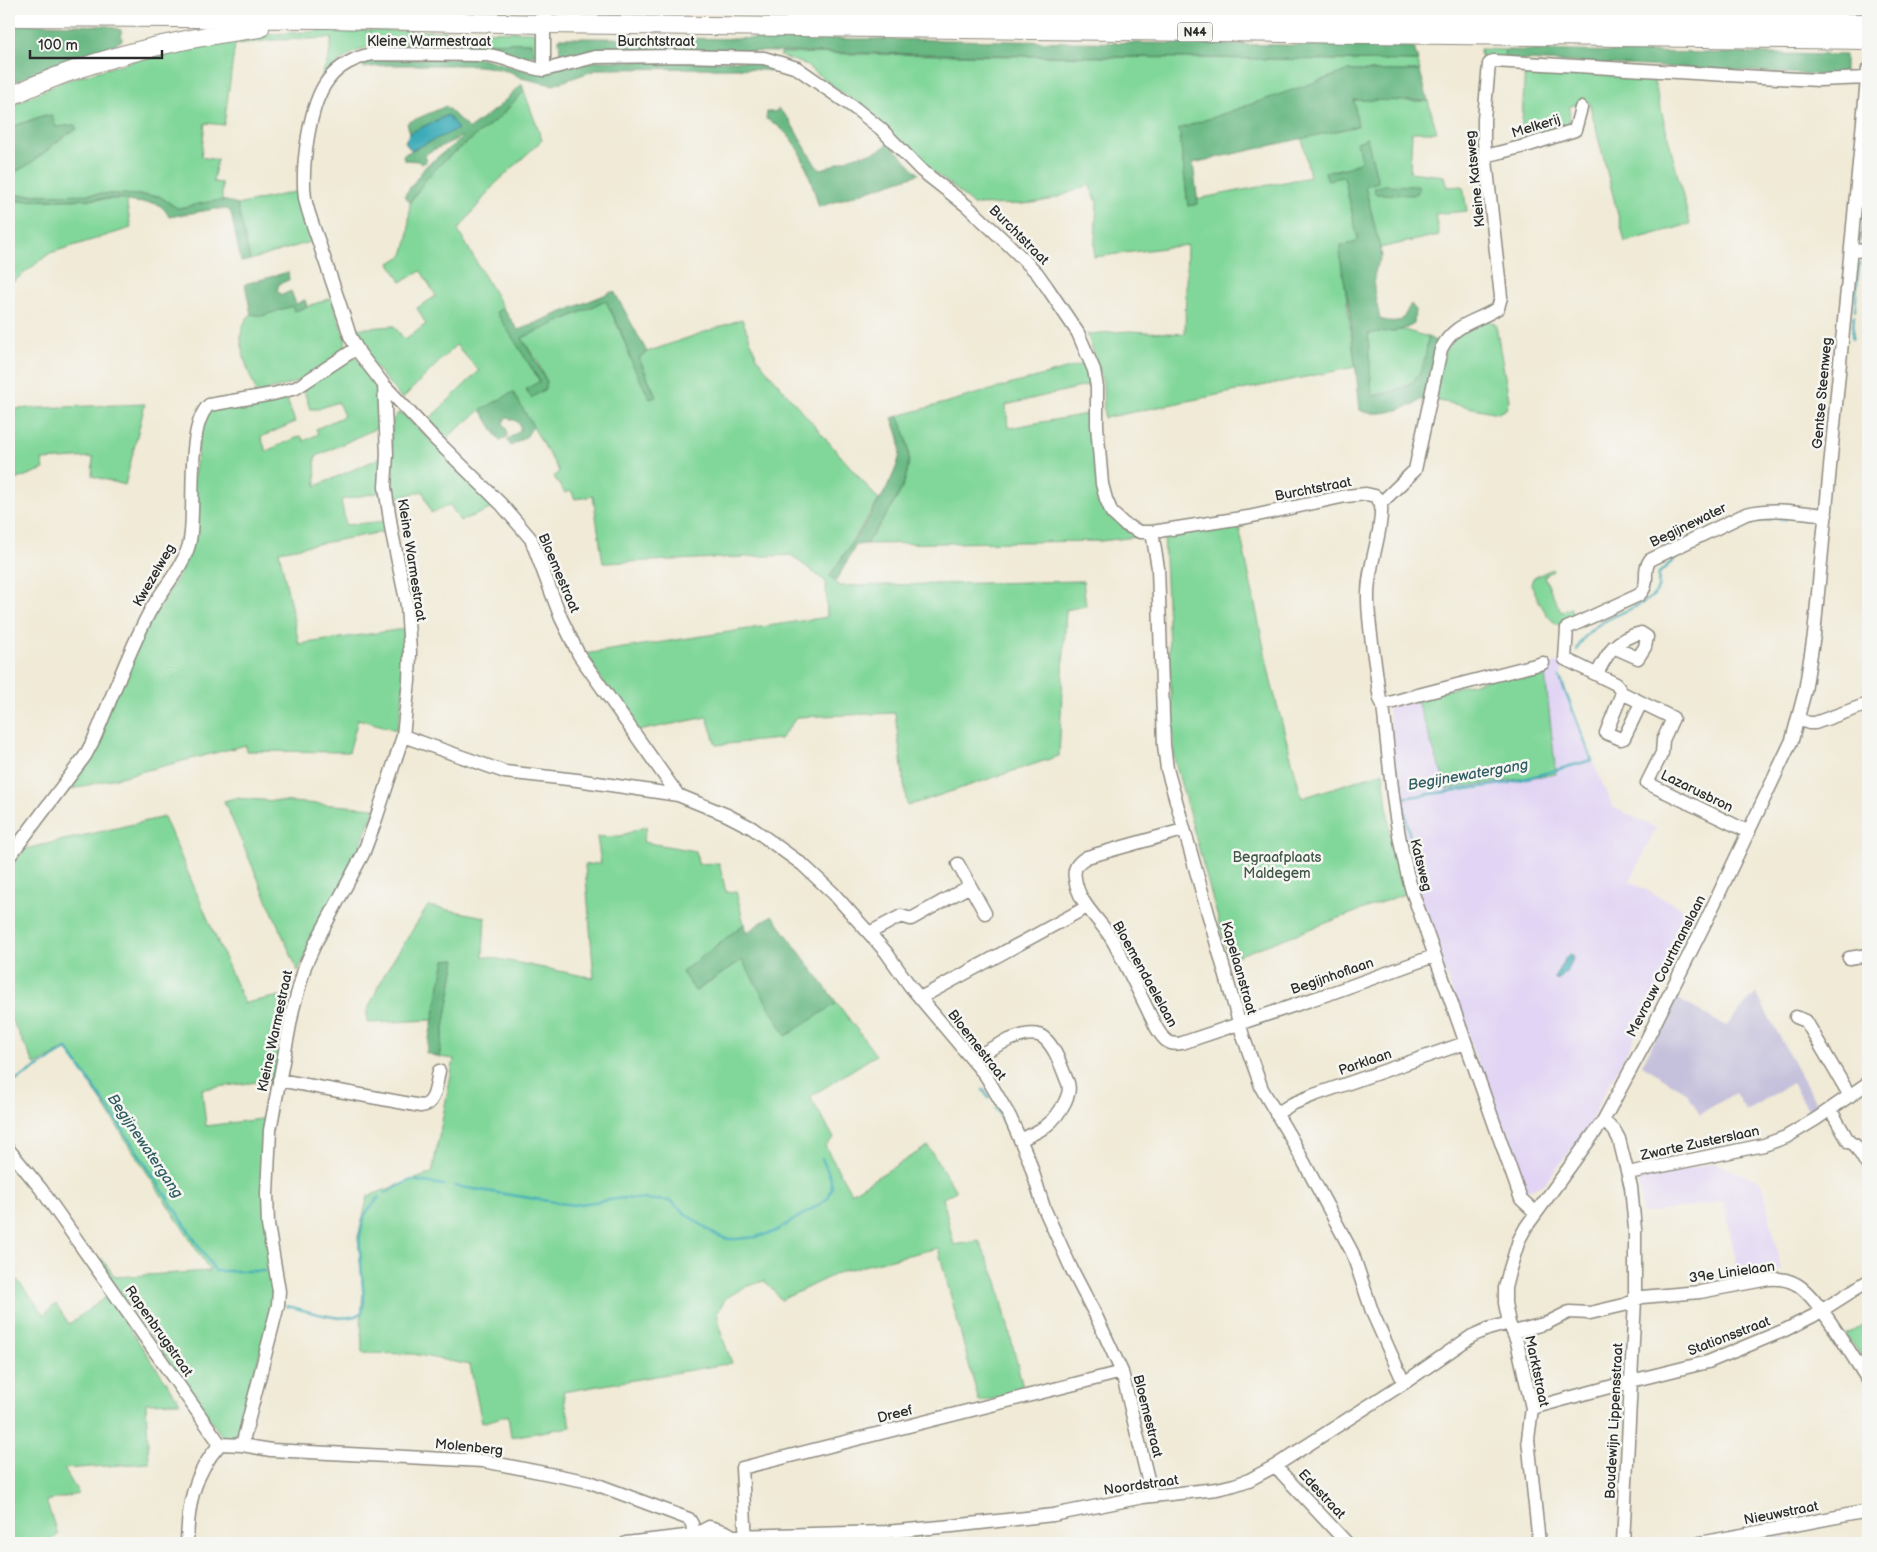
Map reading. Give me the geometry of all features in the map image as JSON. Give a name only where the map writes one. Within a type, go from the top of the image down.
[{"type":"highway","name":"N44","points":[[788,9],[1846,31],[1868,40]]},
{"type":"highway","name":"N44","points":[[9,17],[353,21],[544,16],[1846,31],[1868,23]]},
{"type":"highway","points":[[9,97],[36,84],[85,66],[142,49],[268,27],[353,21]]},
{"type":"street","points":[[544,16],[544,70]]},
{"type":"street","name":"Kleine Warmestraat","points":[[242,1444],[278,1305],[279,1291],[268,1225],[267,1194],[270,1130],[293,1009],[305,966],[363,854],[403,736],[409,681],[407,605],[392,533],[386,487],[387,454],[384,385],[350,336],[306,199],[304,176],[313,114],[316,103],[328,80],[349,62],[360,56],[373,54],[502,56],[535,69],[544,70]]},
{"type":"street","name":"Burchtstraat","points":[[544,70],[595,57],[764,58],[797,68],[856,109],[881,129],[921,170],[967,206],[1037,273],[1078,333],[1094,370],[1097,387],[1097,425],[1102,484],[1112,512],[1124,524],[1140,532],[1152,532],[1248,518],[1346,496],[1366,494],[1375,496],[1382,502]]},
{"type":"street","name":"Kleine Katsweg","points":[[1382,502],[1415,470],[1441,350],[1445,341],[1461,326],[1498,308],[1501,297],[1485,156],[1484,119],[1489,64],[1493,61],[1820,80],[1868,74]]},
{"type":"street","name":"Gentse Steenweg","points":[[1798,719],[1805,691],[1814,635],[1868,74]]},
{"type":"street","name":"Melkerij","points":[[1485,156],[1529,145],[1575,130],[1581,108]]},
{"type":"street","points":[[1851,250],[1868,251]]},
{"type":"street","name":"Kwezelweg","points":[[9,857],[71,776],[94,739],[141,629],[157,598],[178,567],[190,542],[194,450],[199,421],[204,410],[208,405],[274,394],[296,388],[357,348]]},
{"type":"street","name":"Bloemestraat","points":[[384,385],[433,437],[502,504],[530,538],[561,618],[580,655],[678,794]]},
{"type":"street","name":"Katsweg","points":[[1382,502],[1382,514],[1372,562],[1368,597],[1378,687],[1383,705],[1403,863],[1434,956],[1521,1199],[1536,1213]]},
{"type":"street","name":"Begijnewater","points":[[1565,658],[1567,628],[1640,595],[1645,590],[1647,581],[1646,568],[1650,560],[1746,514],[1774,510],[1826,515]]},
{"type":"street","name":"Kapelaanstraat","points":[[1152,532],[1158,568],[1167,770],[1240,1023],[1262,1089],[1352,1252],[1373,1314],[1404,1383]]},
{"type":"street","points":[[1597,674],[1612,647]]},
{"type":"street","name":"Lazarusbron","points":[[1565,658],[1616,684],[1622,694],[1673,718],[1663,740],[1662,753],[1647,783],[1749,832]]},
{"type":"street","points":[[1383,705],[1543,663]]},
{"type":"street","points":[[1622,694],[1606,732],[1622,739],[1624,738],[1641,703]]},
{"type":"street","points":[[1798,719],[1815,723],[1868,704]]},
{"type":"street","name":"Mevrouw Courtmanslaan","points":[[1536,1213],[1604,1121],[1656,1021],[1749,832],[1785,754],[1798,719]]},
{"type":"street","name":"Bloemestraat","points":[[403,736],[506,772],[678,794],[752,828],[803,866],[833,893],[886,952],[920,998],[973,1060],[991,1084],[1010,1117],[1029,1160],[1044,1208],[1122,1372],[1152,1496]]},
{"type":"street","name":"Bloemendaelelaan","points":[[1184,830],[1080,860],[1074,873],[1075,881],[1087,907],[1112,938],[1156,1027],[1168,1043],[1182,1043],[1240,1023]]},
{"type":"street","points":[[958,864],[985,913]]},
{"type":"street","points":[[869,934],[901,916],[911,919],[970,886]]},
{"type":"street","points":[[920,998],[1087,907]]},
{"type":"street","points":[[1849,958],[1868,955]]},
{"type":"street","name":"Begijnhoflaan","points":[[1240,1023],[1434,956]]},
{"type":"street","points":[[1796,1017],[1806,1021],[1850,1096]]},
{"type":"street","points":[[973,1060],[984,1052],[1022,1035],[1036,1034],[1042,1036],[1048,1042],[1070,1088],[1054,1120],[1035,1133],[1020,1140]]},
{"type":"street","name":"Parklaan","points":[[1276,1114],[1292,1104],[1314,1095],[1465,1043]]},
{"type":"street","points":[[279,1080],[426,1106],[433,1097],[439,1071]]},
{"type":"street","name":"Zwarte Zusterslaan","points":[[1628,1173],[1764,1145],[1786,1137],[1868,1083]]},
{"type":"street","points":[[1830,1109],[1848,1142],[1855,1145],[1868,1166]]},
{"type":"street","name":"Boudewijn Lippensstraat","points":[[1604,1121],[1617,1135],[1628,1173],[1635,1229],[1635,1300],[1623,1543]]},
{"type":"street","name":"Rapenbrugstraat","points":[[10,1151],[41,1189],[220,1444]]},
{"type":"street","name":"Marktstraat","points":[[1536,1213],[1519,1240],[1505,1288],[1505,1303],[1532,1408],[1528,1439],[1539,1543]]},
{"type":"street","name":"39e Linielaan","points":[[1511,1327],[1547,1323],[1569,1312],[1590,1312],[1624,1305],[1642,1297],[1700,1292],[1769,1279],[1780,1279],[1797,1284],[1822,1310],[1868,1380]]},
{"type":"street","name":"Stationsstraat","points":[[1532,1408],[1708,1362],[1785,1330],[1822,1310],[1868,1281]]},
{"type":"street","name":"Noordstraat","points":[[626,1543],[694,1535],[709,1527],[726,1532],[740,1540],[886,1532],[952,1526],[1053,1515],[1152,1496],[1226,1487],[1249,1480],[1275,1466],[1404,1383],[1472,1336],[1488,1329],[1511,1327]]},
{"type":"street","name":"Dreef","points":[[740,1540],[742,1468],[1122,1372]]},
{"type":"street","points":[[188,1543],[188,1513],[192,1494],[210,1456],[220,1444]]},
{"type":"street","name":"Molenberg","points":[[220,1444],[242,1444],[271,1450],[483,1461],[590,1482],[689,1519],[694,1535]]},
{"type":"street","name":"Edestraat","points":[[1275,1466],[1347,1543]]},
{"type":"street","name":"Nieuwstraat","points":[[1700,1543],[1868,1511]]},
{"type":"shaded area","points":[[1560,662],[1564,663],[1560,678],[1592,760],[1613,807],[1656,828],[1630,882],[1696,915],[1634,1039],[1601,1099],[1586,1132],[1543,1185],[1523,1191],[1416,890],[1402,828],[1388,707]]},
{"type":"shaded area","points":[[1756,993],[1818,1107],[1810,1112],[1792,1083],[1746,1111],[1735,1093],[1700,1114],[1686,1092],[1642,1065],[1676,998],[1726,1026]]},
{"type":"shaded area","points":[[1714,1163],[1762,1182],[1781,1270],[1739,1278],[1724,1201],[1642,1214],[1639,1179]]},
{"type":"shaded area","points":[[1784,1536],[1786,1543],[1746,1543]]},
{"type":"green space","points":[[1630,9],[1859,9],[1850,13],[1842,13],[1783,11],[1632,12]]},
{"type":"green space","points":[[9,23],[109,26],[121,30],[122,40],[116,44],[50,66],[9,84]]},
{"type":"green space","points":[[336,30],[532,32],[539,37],[539,51],[535,55],[531,43],[386,42],[386,46],[365,48],[344,58],[320,81],[329,56],[332,38],[273,40],[235,44],[224,125],[205,123],[201,157],[217,160],[213,182],[222,183],[222,201],[177,208],[159,196],[119,194],[11,195],[11,201],[126,199],[131,228],[50,253],[9,285],[9,173],[26,166],[77,129],[75,125],[56,127],[45,115],[9,128],[9,107],[64,81],[189,45],[262,35]]},
{"type":"green space","points":[[559,38],[872,39],[1414,47],[1418,61],[711,51],[597,51],[578,54],[564,59],[560,57]]},
{"type":"green space","points":[[386,41],[531,43],[535,55],[523,58],[495,50],[386,49]]},
{"type":"green space","points":[[1480,49],[1505,50],[1504,59],[1481,58]]},
{"type":"green space","points":[[1505,50],[1845,55],[1845,76],[1504,59]]},
{"type":"green space","points":[[781,53],[1418,61],[1420,71],[1348,71],[1179,129],[1188,206],[1198,204],[1197,199],[1310,177],[1302,138],[1358,126],[1353,100],[1428,101],[1437,132],[1412,132],[1410,172],[1444,176],[1447,187],[1463,186],[1467,211],[1435,214],[1439,235],[1380,248],[1365,186],[1378,182],[1367,139],[1357,142],[1361,160],[1348,167],[1325,172],[1344,177],[1358,239],[1355,243],[1341,245],[1355,367],[1104,418],[1103,384],[1087,334],[1129,331],[1185,334],[1187,245],[1094,257],[1097,202],[1089,185],[1056,198],[1036,203],[973,205],[956,189],[924,165],[879,120],[804,64],[780,56]]},
{"type":"green space","points":[[482,58],[529,72],[597,61],[761,61],[795,73],[793,77],[772,71],[737,68],[599,69],[553,85],[521,78],[511,72],[488,67],[466,65],[386,65],[364,68],[360,62],[364,60]]},
{"type":"green space","points":[[1525,65],[1652,74],[1690,224],[1625,242],[1589,102],[1570,106],[1569,126],[1521,141]]},
{"type":"green space","points":[[1348,71],[1420,71],[1428,101],[1354,100],[1358,126],[1193,163],[1198,204],[1188,206],[1179,129]]},
{"type":"green space","points":[[522,84],[524,91],[501,116],[445,160],[427,178],[410,202],[404,196],[426,166],[462,138],[427,153],[425,157],[426,162],[421,164],[418,161],[404,160],[403,155],[416,148],[447,115],[410,133],[407,123],[446,106],[469,129],[498,107]]},
{"type":"green space","points":[[524,91],[542,140],[494,185],[458,230],[503,308],[497,312],[540,382],[531,397],[544,390],[547,382],[538,363],[522,338],[606,301],[650,399],[656,396],[639,358],[647,352],[742,319],[757,357],[767,371],[879,500],[830,576],[839,586],[1083,581],[1086,606],[1066,610],[1059,756],[907,806],[895,713],[797,717],[780,739],[716,745],[707,717],[638,731],[584,654],[827,617],[826,582],[791,555],[603,563],[593,496],[575,499],[571,491],[565,493],[554,477],[559,471],[513,393],[481,410],[445,439],[426,422],[479,371],[456,345],[402,399],[372,363],[353,329],[394,326],[405,340],[426,324],[417,308],[436,296],[421,271],[401,282],[390,263],[403,255],[408,238],[410,202],[427,178],[445,160],[501,116]]},
{"type":"green space","points":[[779,109],[788,118],[816,166],[821,169],[873,152],[889,143],[919,174],[819,207],[807,169],[795,145],[778,126],[766,119],[767,112],[774,112]]},
{"type":"green space","points":[[45,115],[52,116],[56,127],[75,125],[77,129],[25,166],[9,173],[9,128]]},
{"type":"green space","points":[[1367,138],[1378,182],[1365,186],[1382,256],[1375,272],[1374,280],[1380,319],[1391,322],[1402,320],[1411,304],[1415,309],[1414,324],[1397,331],[1368,334],[1372,396],[1407,386],[1420,373],[1428,337],[1438,342],[1425,397],[1412,405],[1383,413],[1360,410],[1350,311],[1340,258],[1341,245],[1355,243],[1358,239],[1344,177],[1327,180],[1325,172],[1348,167],[1361,160],[1357,142]]},
{"type":"green space","points":[[1385,185],[1418,186],[1419,190],[1412,195],[1376,194],[1374,191],[1375,187]]},
{"type":"green space","points":[[299,191],[313,241],[250,260],[237,205]]},
{"type":"green space","points":[[119,194],[159,196],[177,208],[215,201],[230,202],[237,205],[250,260],[241,262],[231,213],[227,209],[215,209],[169,217],[161,206],[152,203],[127,201],[122,198],[11,201],[11,195]]},
{"type":"green space","points":[[288,272],[289,280],[279,284],[277,291],[282,295],[291,291],[296,304],[305,300],[307,307],[294,311],[292,306],[262,316],[251,314],[245,284]]},
{"type":"green space","points":[[614,291],[647,352],[639,358],[656,397],[650,399],[633,366],[620,329],[606,301],[522,338],[547,382],[544,390],[531,398],[526,389],[540,381],[496,312],[503,308],[518,330]]},
{"type":"green space","points":[[331,298],[345,338],[346,349],[302,380],[257,394],[241,342],[245,322],[251,314],[262,316],[292,306],[295,311]]},
{"type":"green space","points":[[1489,320],[1496,325],[1509,400],[1506,409],[1498,413],[1434,400],[1444,353],[1456,336]]},
{"type":"green space","points":[[1404,330],[1428,337],[1420,373],[1407,385],[1372,396],[1368,334],[1379,331]]},
{"type":"green space","points":[[354,358],[358,360],[377,387],[381,426],[315,457],[316,486],[382,457],[381,492],[341,500],[346,525],[385,521],[388,531],[279,551],[299,644],[404,629],[404,679],[397,730],[358,719],[349,752],[246,751],[246,745],[65,791],[146,629],[179,575],[201,430],[209,411],[285,394],[295,422],[261,437],[266,451],[301,436],[304,441],[318,434],[316,429],[344,416],[338,402],[318,409],[310,409],[303,388]]},
{"type":"green space","points":[[1087,363],[1093,384],[1006,405],[1008,428],[1093,413],[1098,480],[1128,532],[1136,537],[1101,541],[866,544],[896,499],[908,470],[909,453],[906,436],[898,416]]},
{"type":"green space","points":[[513,392],[533,426],[527,436],[511,446],[507,440],[520,430],[520,425],[514,420],[506,418],[503,423],[507,430],[507,437],[500,441],[481,410]]},
{"type":"green space","points":[[145,404],[125,485],[92,476],[93,457],[42,460],[44,469],[9,482],[9,409]]},
{"type":"green space","points":[[398,413],[403,414],[498,506],[460,521],[450,505],[431,513],[423,491],[393,499],[391,462],[392,421]]},
{"type":"green space","points":[[898,416],[906,435],[909,453],[908,469],[903,484],[896,499],[866,544],[856,545],[836,581],[830,576],[882,497],[897,465],[900,443],[892,418]]},
{"type":"green space","name":"Begraafplaats Maldegem","points":[[1238,522],[1271,682],[1302,798],[1383,772],[1390,833],[1407,893],[1229,959],[1174,758],[1164,536]]},
{"type":"green space","points":[[1552,569],[1553,571],[1544,576],[1561,612],[1571,608],[1576,620],[1563,625],[1556,624],[1547,615],[1531,584],[1533,578]]},
{"type":"green space","points":[[1544,665],[1556,774],[1447,789],[1416,698]]},
{"type":"green space","points":[[235,798],[375,808],[356,857],[298,971],[224,801]]},
{"type":"green space","points":[[164,817],[244,1003],[291,994],[273,1080],[202,1089],[206,1126],[268,1118],[273,1279],[272,1306],[238,1436],[235,1439],[224,1439],[98,1261],[102,1259],[115,1277],[210,1271],[67,1048],[35,1065],[9,1015],[9,868],[25,849]]},
{"type":"green space","points":[[647,826],[643,842],[696,851],[698,864],[719,863],[726,892],[736,891],[744,924],[682,972],[696,991],[742,960],[786,1035],[837,1003],[876,1055],[810,1097],[834,1138],[825,1146],[851,1193],[928,1146],[956,1191],[943,1198],[954,1245],[979,1241],[997,1281],[1024,1392],[979,1402],[938,1248],[842,1271],[781,1300],[764,1281],[745,1287],[726,1298],[717,1313],[723,1339],[732,1363],[563,1392],[571,1427],[511,1437],[508,1415],[482,1423],[470,1365],[413,1354],[362,1353],[361,1316],[363,1291],[358,1237],[368,1196],[432,1173],[454,1059],[439,1057],[456,959],[445,960],[433,1020],[367,1023],[367,1011],[386,971],[428,906],[485,917],[483,956],[594,978],[585,865],[601,863],[597,837],[620,836]]},
{"type":"green space","points":[[772,915],[837,1003],[786,1036],[742,960],[695,991],[682,972],[744,924],[746,933]]},
{"type":"green space","points":[[456,959],[439,1057],[426,1053],[445,960]]},
{"type":"green space","points":[[11,1272],[44,1314],[56,1304],[69,1324],[107,1296],[180,1402],[146,1403],[149,1463],[64,1469],[79,1494],[46,1501],[58,1535],[46,1543],[9,1543],[9,1274]]},
{"type":"green space","points":[[1868,1321],[1868,1368],[1846,1335]]},
{"type":"water","points":[[448,115],[458,129],[412,150],[408,147],[405,141],[410,133]]},
{"type":"water","points":[[1569,954],[1573,955],[1570,966],[1566,973],[1557,980],[1554,977]]},
{"type":"waterway","name":"Begijnewatergang","points":[[1861,240],[1863,221]]},
{"type":"waterway","name":"Begijnewatergang","points":[[1855,310],[1859,263]]},
{"type":"waterway","name":"Begijnewatergang","points":[[1852,339],[1854,316]]},
{"type":"waterway","name":"Begijnewatergang","points":[[1734,528],[1747,522],[1771,519]]},
{"type":"waterway","name":"Begijnewatergang","points":[[1778,519],[1786,519]]},
{"type":"waterway","name":"Begijnewatergang","points":[[1577,650],[1591,630],[1654,595],[1658,588],[1659,573],[1678,556],[1728,531]]},
{"type":"waterway","name":"Begijnewatergang","points":[[1413,852],[1402,798],[1509,783],[1592,760],[1560,678]]},
{"type":"waterway","name":"Begijnewatergang","points":[[9,1085],[67,1049],[118,1122],[215,1271],[264,1271]]},
{"type":"waterway","name":"Begijnewatergang","points":[[983,1090],[989,1098]]},
{"type":"waterway","name":"Begijnewatergang","points":[[996,1108],[1008,1131]]},
{"type":"waterway","name":"Begijnewatergang","points":[[455,1186],[573,1205],[623,1198],[671,1201],[687,1215],[716,1235],[728,1239],[737,1239],[756,1237],[774,1232],[828,1198],[832,1188],[830,1176],[822,1159]]},
{"type":"waterway","name":"Begijnewatergang","points":[[385,1193],[411,1180],[444,1185]]},
{"type":"waterway","name":"Begijnewatergang","points":[[287,1306],[326,1316],[347,1318],[362,1312],[364,1302],[359,1238],[365,1214],[379,1197]]}]
